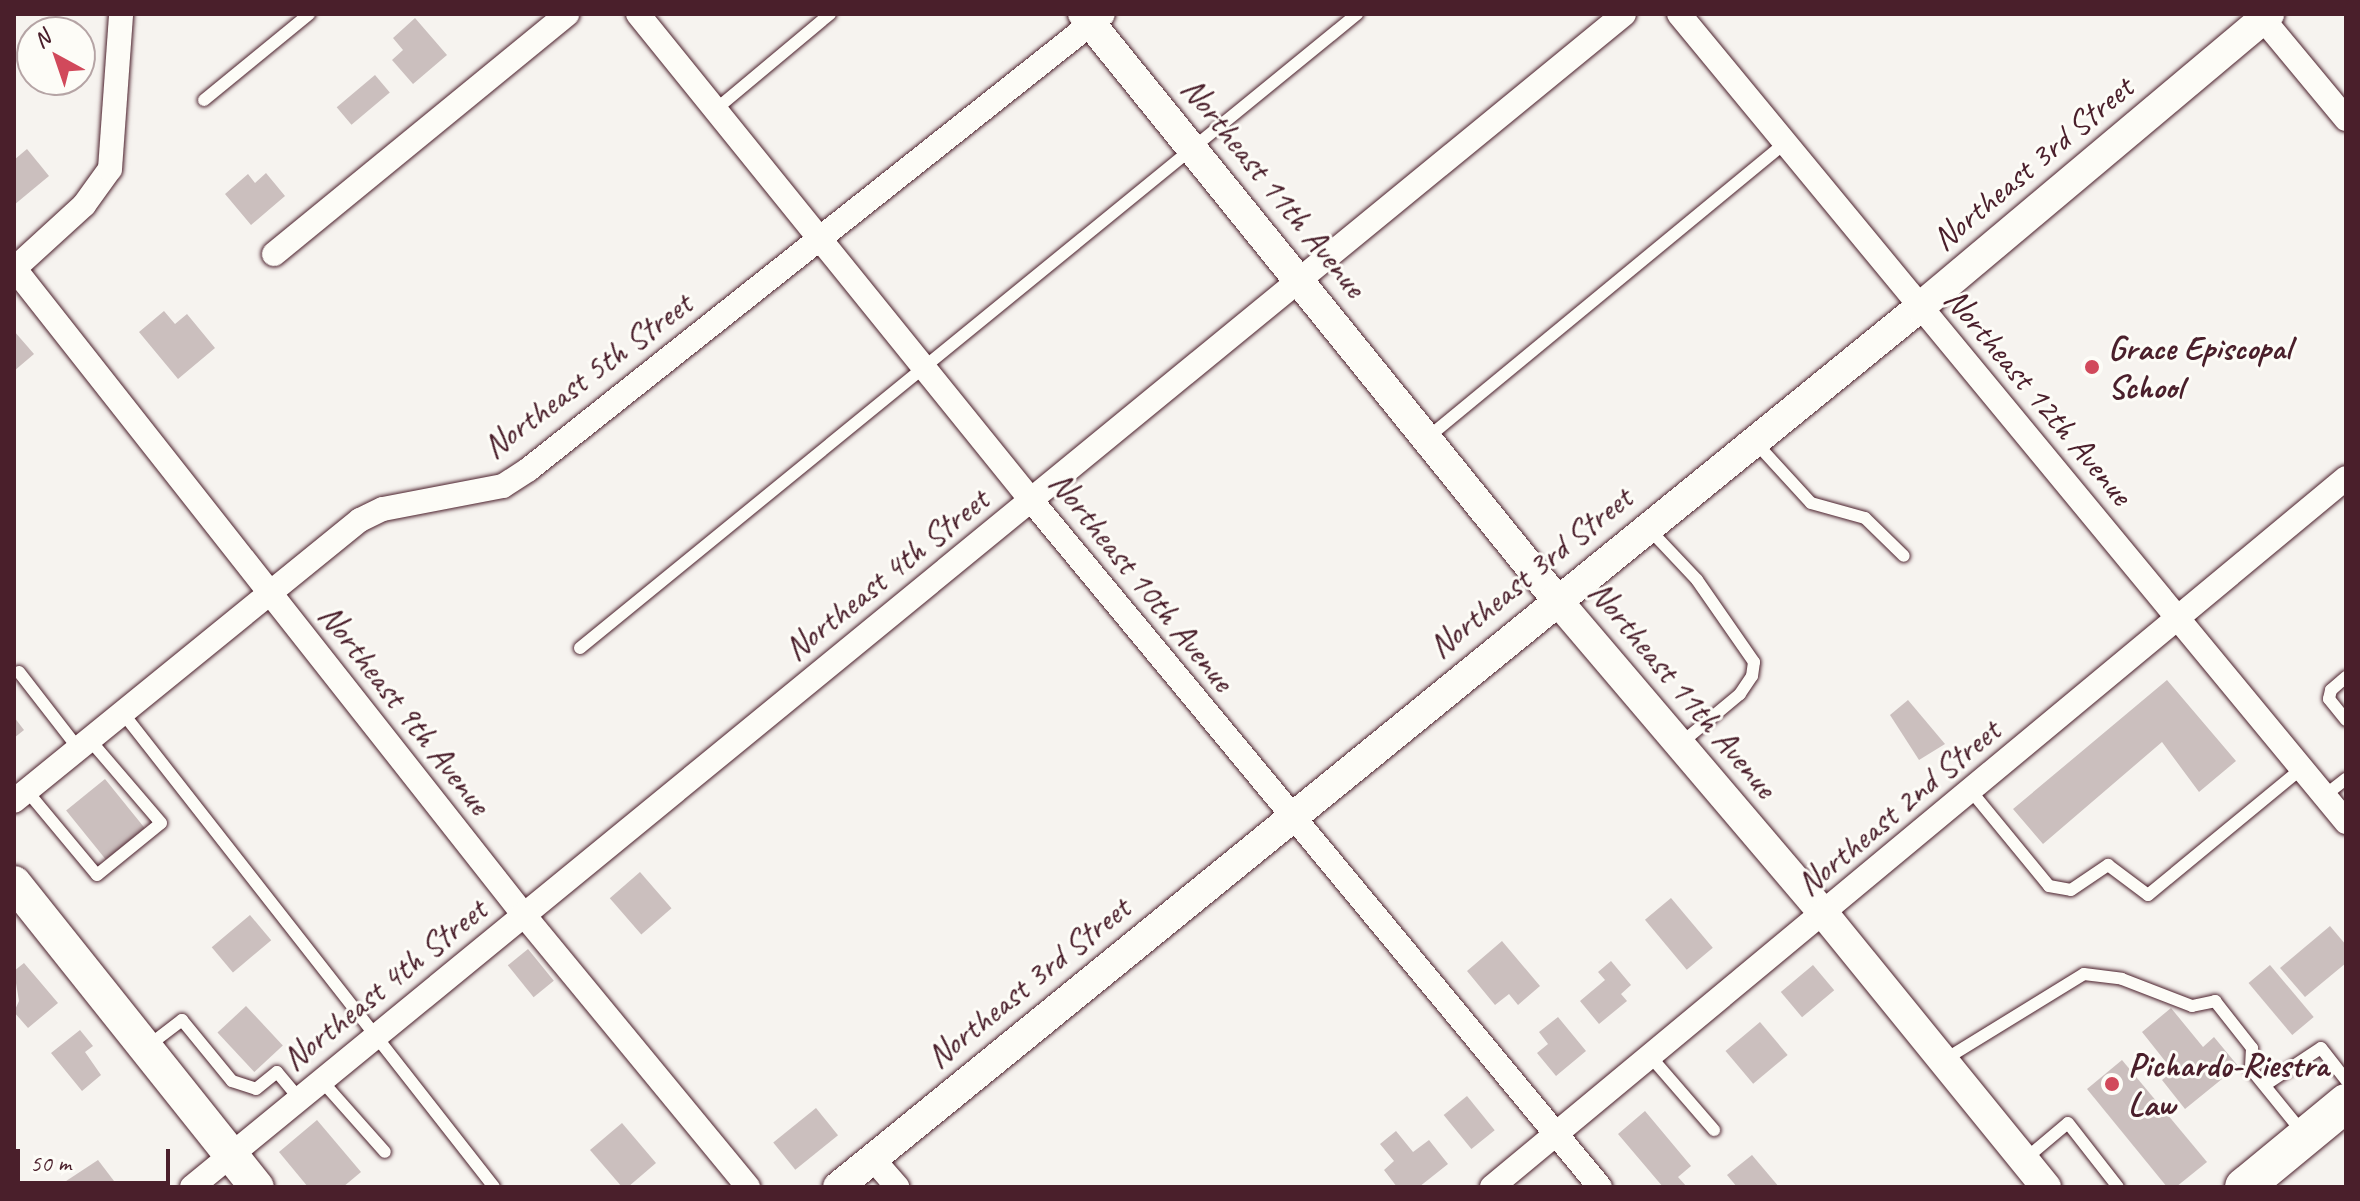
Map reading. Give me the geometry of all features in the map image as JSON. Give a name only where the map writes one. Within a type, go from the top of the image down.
[{"type":"main road","points":[[14,883],[257,1187]]},
{"type":"main road","points":[[2263,1176],[2330,1120]]},
{"type":"street","points":[[14,269],[84,205],[110,169],[121,14]]},
{"type":"street","points":[[274,254],[567,14]]},
{"type":"street","name":"Northeast 10th Avenue","points":[[638,14],[1031,500],[1600,1187]]},
{"type":"street","name":"Northeast 4th Street","points":[[192,1187],[1624,14]]},
{"type":"street","name":"Northeast 12th Avenue","points":[[1679,14],[2339,809]]},
{"type":"street","points":[[2266,16],[2346,119]]},
{"type":"street","name":"Northeast 3rd Street","points":[[838,1187],[1556,599],[1920,307],[2266,16]]},
{"type":"street","name":"Northeast 11th Avenue","points":[[1092,17],[1193,148],[1556,599],[1824,914],[2038,1179]]},
{"type":"street","name":"Northeast 5th Street","points":[[20,796],[360,520],[383,509],[503,486],[516,477],[820,239],[1092,17]]},
{"type":"street","name":"Northeast 9th Avenue","points":[[14,269],[523,914],[748,1187]]},
{"type":"street","name":"Northeast 2nd Street","points":[[1492,1187],[2346,478]]},
{"type":"street","points":[[873,1159],[897,1187]]},
{"type":"lane","points":[[204,100],[309,14]]},
{"type":"lane","points":[[715,110],[830,14]]},
{"type":"lane","points":[[580,648],[1357,14]]},
{"type":"lane","points":[[1427,438],[1785,143]]},
{"type":"lane","points":[[1754,440],[1811,503],[1865,518],[1904,556]]},
{"type":"lane","points":[[1647,526],[1706,591],[1754,662],[1752,676],[1740,694],[1680,744]]},
{"type":"lane","points":[[19,672],[161,823],[97,875],[20,796]]},
{"type":"lane","points":[[2346,677],[2331,690],[2329,699],[2346,720]]},
{"type":"lane","points":[[122,712],[377,1033],[494,1187]]},
{"type":"lane","points":[[1971,791],[2049,886],[2071,890],[2108,865],[2148,895],[2302,768]]},
{"type":"lane","points":[[2339,809],[2346,779]]},
{"type":"lane","points":[[1944,1060],[2084,974],[2122,979],[2192,1006],[2215,1001],[2252,1048],[2251,1069],[2265,1085],[2330,1120]]},
{"type":"lane","points":[[146,1048],[182,1020],[232,1081],[256,1089],[277,1072],[299,1098]]},
{"type":"lane","points":[[2265,1085],[2321,1048],[2346,1080]]},
{"type":"lane","points":[[1650,1056],[1714,1130]]},
{"type":"lane","points":[[321,1080],[385,1152]]},
{"type":"lane","points":[[2038,1179],[2068,1123],[2118,1187]]},
{"type":"building","points":[[415,18],[447,55],[413,84],[392,60],[403,50],[393,38]]},
{"type":"building","points":[[375,75],[390,93],[351,125],[337,107]]},
{"type":"building","points":[[27,149],[49,176],[14,205],[14,160]]},
{"type":"building","points":[[266,173],[285,196],[251,225],[225,194],[248,174],[255,183]]},
{"type":"building","points":[[164,311],[175,324],[187,314],[215,348],[178,379],[139,332]]},
{"type":"building","points":[[14,331],[34,354],[14,371]]},
{"type":"building","points":[[2167,680],[2236,761],[2199,792],[2162,742],[2043,844],[2013,809]]},
{"type":"building","points":[[1908,700],[1945,744],[1919,760],[1890,715]]},
{"type":"building","points":[[14,717],[24,730],[14,738]]},
{"type":"building","points":[[105,779],[145,828],[106,859],[66,810]]},
{"type":"building","points":[[640,872],[671,908],[641,934],[610,898]]},
{"type":"building","points":[[1671,898],[1713,948],[1687,970],[1645,920]]},
{"type":"building","points":[[250,915],[271,940],[233,972],[212,947]]},
{"type":"building","points":[[2330,926],[2346,945],[2346,963],[2305,997],[2280,968]]},
{"type":"building","points":[[1502,941],[1540,986],[1518,1005],[1509,994],[1495,1005],[1467,971]]},
{"type":"building","points":[[528,949],[554,981],[534,997],[508,965]]},
{"type":"building","points":[[1611,961],[1631,985],[1621,994],[1627,1001],[1599,1024],[1580,1001],[1605,980],[1598,972]]},
{"type":"building","points":[[24,963],[58,1003],[28,1028],[14,1012],[19,1001],[14,971]]},
{"type":"building","points":[[1813,965],[1834,990],[1802,1017],[1781,992]]},
{"type":"building","points":[[2270,965],[2314,1017],[2292,1035],[2249,983]]},
{"type":"building","points":[[246,1006],[283,1045],[254,1072],[217,1033]]},
{"type":"building","points":[[2171,1008],[2203,1047],[2214,1037],[2238,1066],[2185,1109],[2162,1080],[2173,1071],[2142,1032]]},
{"type":"building","points":[[1558,1017],[1586,1051],[1556,1076],[1537,1053],[1548,1044],[1539,1032]]},
{"type":"building","points":[[1760,1022],[1788,1055],[1753,1084],[1726,1051]]},
{"type":"building","points":[[80,1030],[93,1046],[85,1052],[101,1075],[82,1091],[51,1053]]},
{"type":"building","points":[[2122,1060],[2207,1162],[2176,1187],[2167,1187],[2087,1089]]},
{"type":"building","points":[[1467,1096],[1495,1130],[1471,1149],[1444,1115]]},
{"type":"building","points":[[816,1108],[838,1135],[795,1170],[773,1143]]},
{"type":"building","points":[[1645,1111],[1691,1166],[1678,1177],[1687,1187],[1663,1187],[1618,1134]]},
{"type":"building","points":[[317,1120],[361,1172],[343,1187],[308,1187],[279,1152]]},
{"type":"building","points":[[622,1123],[656,1163],[628,1187],[622,1187],[590,1150]]},
{"type":"building","points":[[1396,1131],[1413,1152],[1429,1140],[1448,1164],[1419,1187],[1397,1187],[1384,1170],[1394,1161],[1380,1144]]},
{"type":"building","points":[[1752,1155],[1779,1187],[1737,1187],[1727,1175]]},
{"type":"building","points":[[98,1160],[114,1181],[106,1187],[57,1187]]},
{"type":"place","name":"Grace Episcopal School","points":[[2092,367]]},
{"type":"place","name":"Pichardo-Riestra Law","points":[[2112,1084]]}]
